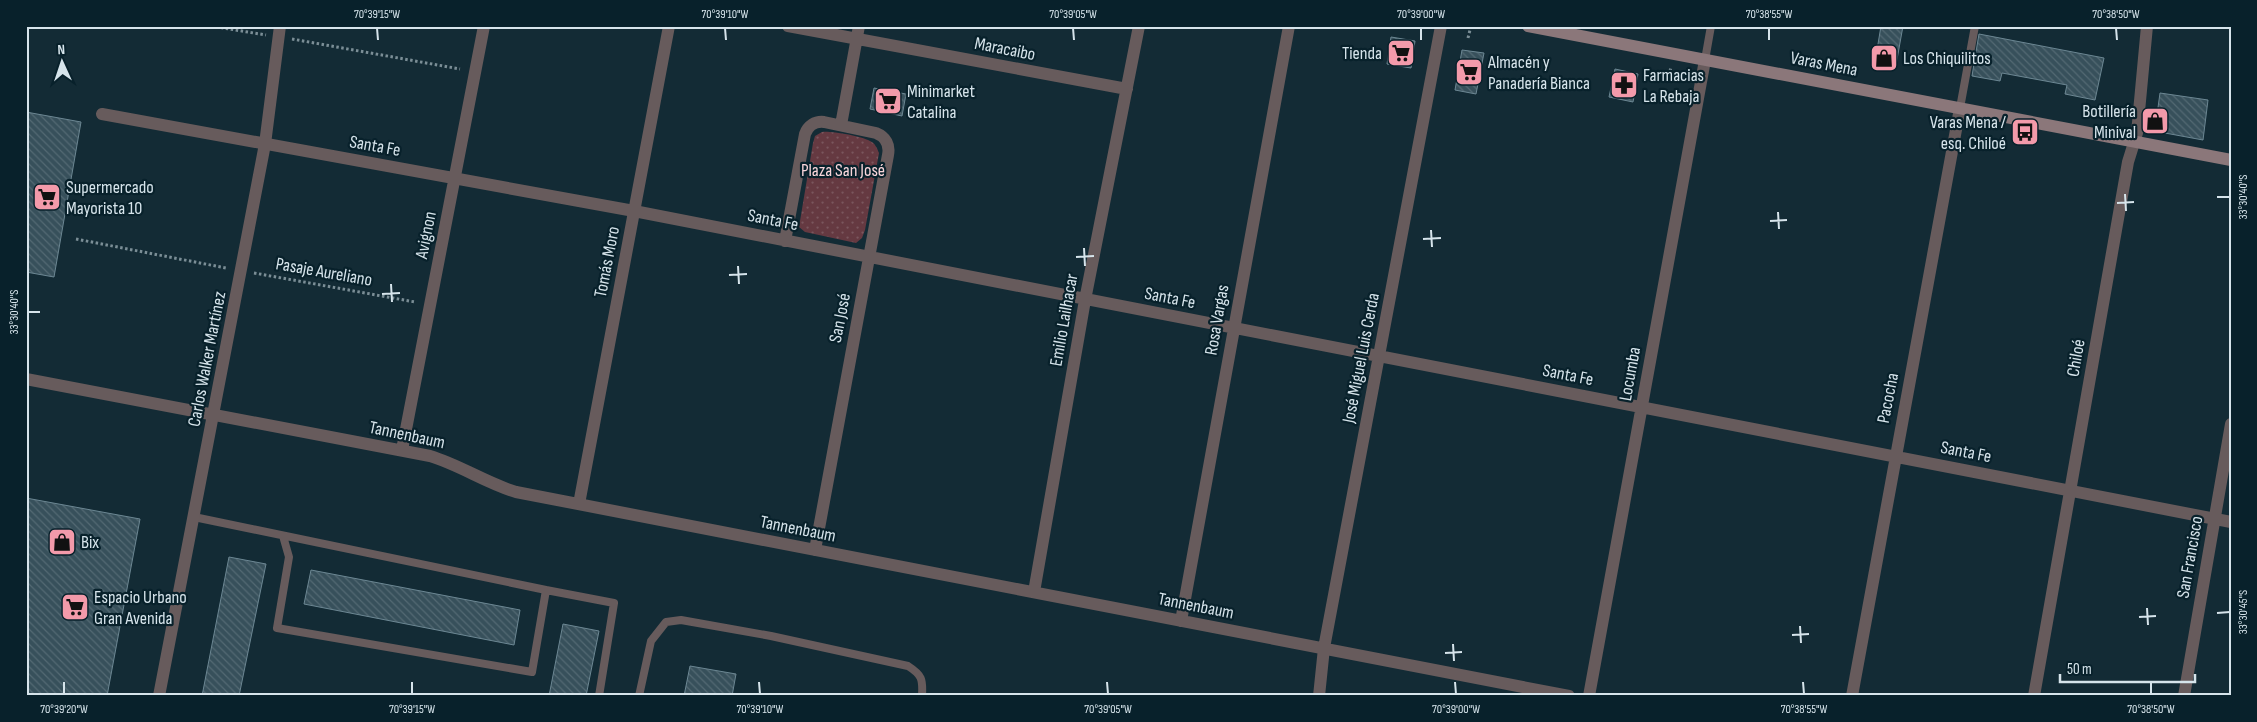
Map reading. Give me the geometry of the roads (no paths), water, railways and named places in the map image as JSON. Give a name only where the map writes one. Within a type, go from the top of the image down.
[{"type":"street","name":"Avignon","points":[[402,450],[484,26]]},
{"type":"street","name":"Tomás Moro","points":[[579,504],[668,26]]},
{"type":"street","name":"Maracaibo","points":[[788,26],[858,32],[1127,89]]},
{"type":"street","name":"Emilio Lailhacar","points":[[1034,592],[1085,300],[1139,26]]},
{"type":"street","name":"Rosa Vargas","points":[[1181,621],[1289,26]]},
{"type":"street","name":"José Miguel Luis Cerda","points":[[1319,696],[1324,648],[1441,26]]},
{"type":"street","name":"Varas Mena","points":[[1528,26],[2231,160]]},
{"type":"street","name":"Chiloé","points":[[2034,696],[2125,177],[2137,132],[2148,26]]},
{"type":"street","name":"Carlos Walker Martínez","points":[[159,696],[215,414],[265,144],[279,32]]},
{"type":"street","points":[[841,125],[858,32]]},
{"type":"street","name":"Locumba","points":[[1589,696],[1705,60]]},
{"type":"street","name":"Pacocha","points":[[1852,696],[1960,108]]},
{"type":"street","name":"Santa Fe","points":[[102,114],[634,211],[2231,522]]},
{"type":"street","name":"San José","points":[[785,241],[806,131],[817,122],[841,125],[880,134],[885,139],[889,148],[815,550]]},
{"type":"street","name":"Tannenbaum","points":[[26,379],[402,450],[446,461],[504,488],[579,504],[1569,696]]},
{"type":"street","name":"San Francisco","points":[[2184,696],[2231,424]]},
{"type":"lane","points":[[1705,60],[1711,26]]},
{"type":"lane","points":[[1960,108],[1975,26]]},
{"type":"lane","points":[[194,517],[614,603],[599,696]]},
{"type":"lane","points":[[283,536],[289,557],[277,628],[532,672],[546,590]]},
{"type":"lane","points":[[639,696],[650,641],[666,622],[681,620],[771,636],[908,666],[919,674],[922,681],[922,696]]},
{"type":"place","name":"Tienda","points":[[1401,53]]},
{"type":"place","name":"Los Chiquilitos","points":[[1884,58]]},
{"type":"place","name":"Almacén y Panadería Bianca","points":[[1469,72]]},
{"type":"place","name":"Farmacias La Rebaja","points":[[1624,85]]},
{"type":"place","name":"Minimarket Catalina","points":[[888,101]]},
{"type":"place","name":"Botillería Minival","points":[[2155,121]]},
{"type":"place","name":"Varas Mena / esq. Chiloé","points":[[2025,132]]},
{"type":"place","name":"Supermercado Mayorista 10","points":[[47,197]]},
{"type":"place","name":"Bix","points":[[62,542]]},
{"type":"place","name":"Espacio Urbano Gran Avenida","points":[[75,607]]},
{"type":"park label","name":"Plaza San José","points":[[843,170]]}]
